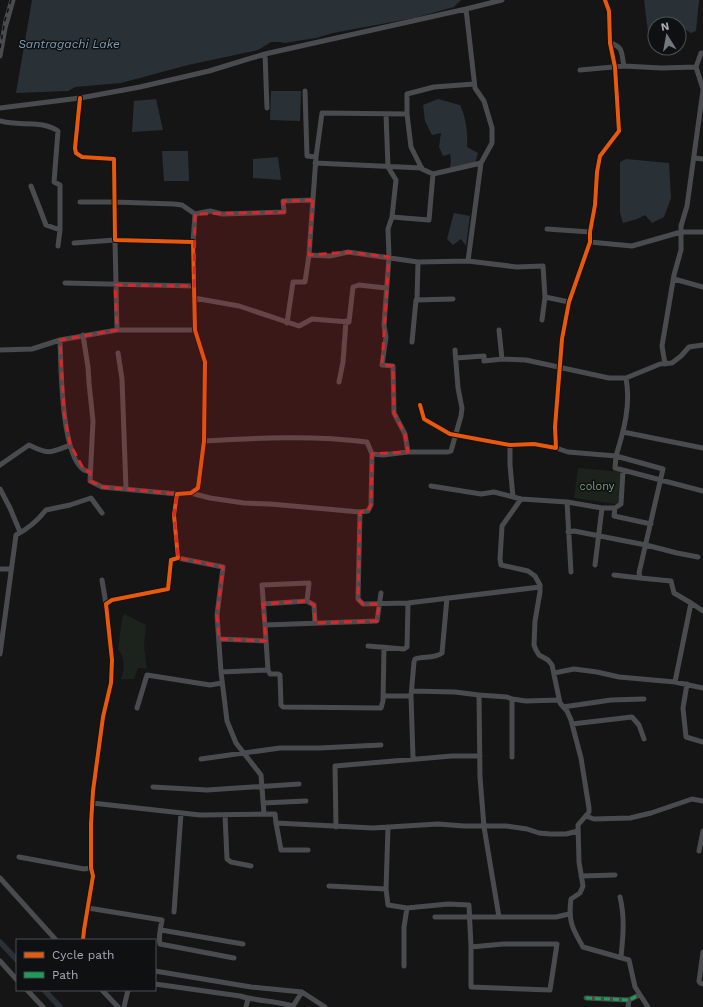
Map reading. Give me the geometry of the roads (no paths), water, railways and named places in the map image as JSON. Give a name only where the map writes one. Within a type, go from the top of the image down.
[{"type":"street","points":[[0,56],[5,28],[14,0]]},
{"type":"street","points":[[0,108],[80,98],[140,87],[209,71],[265,54],[502,0]]},
{"type":"street","points":[[556,448],[555,427],[562,339],[569,302],[590,242],[600,156],[619,130],[615,67],[610,43],[609,11],[606,0]]},
{"type":"street","points":[[466,9],[474,84],[484,102],[492,128],[492,143],[481,163],[468,261]]},
{"type":"street","points":[[610,43],[618,45],[621,48],[624,66]]},
{"type":"street","points":[[665,364],[662,346],[674,279],[681,250],[681,226],[687,206],[703,89],[696,67],[701,53],[703,53]]},
{"type":"street","points":[[265,54],[266,108]]},
{"type":"street","points":[[580,70],[624,66],[662,68],[696,67]]},
{"type":"street","points":[[422,168],[411,147],[407,114],[407,94],[434,87],[474,84]]},
{"type":"street","points":[[305,91],[307,156],[316,157]]},
{"type":"street","points":[[80,98],[75,148],[76,153],[82,156],[114,159],[115,285],[117,330]]},
{"type":"street","points":[[287,322],[293,282],[305,282],[309,255],[315,163],[322,113],[407,114]]},
{"type":"street","points":[[386,114],[388,167],[396,180],[392,217],[388,229],[389,257],[384,325],[386,338],[382,365],[393,366],[394,413],[405,434],[408,452]]},
{"type":"street","points":[[0,121],[50,126],[58,131],[54,182],[60,185],[60,230],[58,246]]},
{"type":"street","points":[[694,158],[703,159]]},
{"type":"street","points":[[315,163],[422,168],[433,174],[481,163]]},
{"type":"street","points":[[392,217],[429,220],[433,174]]},
{"type":"street","points":[[32,186],[46,225],[60,230]]},
{"type":"street","points":[[80,202],[182,205],[195,214],[210,211],[222,214],[284,212],[283,201],[313,200]]},
{"type":"street","points":[[191,493],[198,488],[204,441],[205,362],[195,330],[193,242],[195,214]]},
{"type":"street","points":[[547,229],[590,232]]},
{"type":"street","points":[[590,242],[632,246],[681,232],[703,232]]},
{"type":"street","points":[[74,243],[115,240],[193,242]]},
{"type":"street","points":[[309,255],[330,256],[348,252],[418,262],[468,261],[517,267],[543,266],[545,297],[542,320]]},
{"type":"street","points":[[412,342],[415,304],[418,300],[418,262]]},
{"type":"street","points":[[674,279],[703,287]]},
{"type":"street","points":[[65,283],[194,286]]},
{"type":"street","points":[[194,298],[239,306],[299,326],[312,319],[349,322],[353,287],[359,285],[386,288]]},
{"type":"street","points":[[545,297],[569,302]]},
{"type":"street","points":[[418,300],[453,299]]},
{"type":"street","points":[[339,382],[343,362],[346,321]]},
{"type":"street","points":[[0,350],[32,349],[60,340],[117,330],[195,330]]},
{"type":"street","points":[[499,330],[502,359]]},
{"type":"street","points":[[83,335],[93,421],[90,481],[102,487],[177,494],[191,493],[244,504],[270,504],[360,512],[368,511],[371,505],[372,454],[366,442],[347,439],[256,438],[204,441]]},
{"type":"street","points":[[60,340],[64,413],[70,445],[77,461],[84,470],[90,472]]},
{"type":"street","points":[[456,358],[484,356],[484,361],[502,359],[526,360],[560,367],[566,370],[609,378],[626,378],[660,364],[672,363],[689,347],[703,345]]},
{"type":"street","points":[[372,454],[383,455],[408,452],[448,452],[451,450],[462,408],[458,388],[455,350]]},
{"type":"street","points":[[118,353],[122,379],[126,489]]},
{"type":"street","points":[[626,378],[628,406],[623,432],[616,456],[615,468],[703,491]]},
{"type":"street","points":[[420,404],[424,419],[450,434],[510,445],[534,444],[568,452],[616,456],[663,469],[639,573],[640,578]]},
{"type":"street","points":[[623,432],[703,448]]},
{"type":"street","points":[[0,465],[29,445],[51,453],[70,445]]},
{"type":"street","points":[[510,445],[513,497]]},
{"type":"street","points":[[431,486],[481,494],[494,492],[521,499],[567,502],[602,508],[615,508],[621,504],[623,471]]},
{"type":"street","points":[[0,489],[20,532]]},
{"type":"street","points":[[177,494],[174,515],[178,558]]},
{"type":"street","points":[[0,654],[16,534],[38,519],[46,510],[70,505],[91,498],[102,513]]},
{"type":"street","points":[[521,499],[502,526],[500,559],[502,565],[528,571],[534,576],[540,587],[535,621],[534,645],[540,655],[550,662],[554,673],[559,700],[572,724],[581,758],[589,808],[589,812],[579,823],[578,831],[582,890],[571,899],[569,914],[572,926],[583,947],[629,960],[634,987],[648,1007]]},
{"type":"street","points":[[567,502],[571,572]]},
{"type":"street","points":[[595,566],[602,508]]},
{"type":"street","points":[[615,508],[614,516],[651,524]]},
{"type":"street","points":[[360,512],[358,599],[363,604],[408,603],[540,587]]},
{"type":"street","points":[[568,532],[574,531],[698,557]]},
{"type":"street","points":[[106,604],[112,600],[168,589],[171,560],[178,558],[223,567],[217,615],[222,683],[227,721],[236,743],[261,775],[264,814]]},
{"type":"street","points":[[0,569],[11,569]]},
{"type":"street","points":[[614,575],[671,581],[674,593],[703,611]]},
{"type":"street","points":[[83,939],[93,876],[91,868],[91,824],[96,765],[103,717],[111,683],[112,660],[102,580]]},
{"type":"street","points":[[307,601],[309,583],[262,585],[268,670],[270,674],[280,675],[281,705],[285,708],[381,708],[383,706],[384,647]]},
{"type":"street","points":[[265,625],[377,621],[381,593]]},
{"type":"street","points":[[413,758],[412,693],[415,659],[434,657],[440,655],[443,650],[447,598]]},
{"type":"street","points":[[263,604],[307,601],[314,605],[316,623]]},
{"type":"street","points":[[368,646],[404,649],[407,647],[408,603]]},
{"type":"street","points":[[675,682],[691,603]]},
{"type":"street","points":[[219,639],[266,641]]},
{"type":"street","points":[[554,673],[574,669],[619,677],[675,682],[703,688]]},
{"type":"street","points":[[221,672],[268,670]]},
{"type":"street","points":[[137,708],[147,675],[210,685],[222,683]]},
{"type":"street","points":[[687,684],[683,708],[686,738],[703,742]]},
{"type":"street","points":[[383,696],[412,693],[455,692],[507,697],[512,700],[559,700]]},
{"type":"street","points":[[479,695],[480,756],[484,827],[499,916]]},
{"type":"street","points":[[563,707],[611,700],[644,699]]},
{"type":"street","points":[[512,700],[512,757]]},
{"type":"street","points":[[572,724],[632,718],[640,725],[644,740]]},
{"type":"street","points":[[200,759],[280,748],[381,745]]},
{"type":"street","points":[[336,826],[335,766],[413,758],[480,756]]},
{"type":"street","points":[[153,787],[207,790],[298,784]]},
{"type":"street","points":[[586,816],[594,819],[630,818],[651,813],[692,799],[703,801]]},
{"type":"street","points":[[263,803],[306,801]]},
{"type":"street","points":[[92,804],[200,815],[275,814],[281,850],[308,850]]},
{"type":"street","points":[[174,912],[182,813]]},
{"type":"street","points":[[225,815],[227,860],[251,866]]},
{"type":"street","points":[[276,823],[373,828],[438,824],[484,827],[506,826],[550,834],[566,834],[578,831]]},
{"type":"street","points":[[388,827],[386,889],[388,905],[408,908],[448,904],[468,905],[470,917],[471,987],[550,990],[556,944],[503,944],[471,947]]},
{"type":"street","points":[[701,848],[703,831]]},
{"type":"street","points":[[19,857],[84,869],[91,868]]},
{"type":"street","points":[[581,876],[615,875]]},
{"type":"street","points":[[0,878],[55,939]]},
{"type":"street","points":[[329,886],[386,889]]},
{"type":"street","points":[[620,897],[624,926],[621,957]]},
{"type":"street","points":[[88,908],[162,920],[160,944],[234,958]]},
{"type":"street","points":[[404,966],[404,927],[408,908]]},
{"type":"street","points":[[435,917],[556,917],[569,914]]},
{"type":"street","points":[[161,930],[243,944]]},
{"type":"street","points":[[703,952],[699,981],[703,984]]},
{"type":"street","points":[[0,961],[16,979]]},
{"type":"street","points":[[156,971],[251,987],[302,992],[325,1007]]},
{"type":"street","points":[[156,984],[240,996],[248,999],[279,1002],[293,1006],[302,992]]},
{"type":"street","points":[[28,991],[42,1007]]},
{"type":"street","points":[[103,991],[118,1007]]},
{"type":"street","points":[[124,1007],[128,991]]},
{"type":"street","points":[[586,998],[629,1000],[639,995]]},
{"type":"street","points":[[246,1007],[248,999]]},
{"type":"street","points":[[628,1007],[629,1000]]},
{"type":"water","name":"Santragachi Lake","points":[[32,0],[461,0],[454,7],[414,18],[333,33],[316,38],[284,43],[271,42],[258,50],[188,65],[121,83],[75,87],[68,91],[16,93]]},
{"type":"water","points":[[644,0],[699,0],[696,31],[691,33],[687,31],[687,16],[647,16],[647,24]]},
{"type":"water","points":[[271,91],[301,91],[300,121],[270,120]]},
{"type":"water","points":[[156,99],[163,130],[132,132],[134,101]]},
{"type":"water","points":[[438,99],[460,105],[466,126],[467,147],[478,153],[474,167],[450,169],[450,154],[443,156],[439,147],[441,133],[432,135],[425,121],[423,105]]},
{"type":"water","points":[[162,151],[188,151],[189,181],[164,181]]},
{"type":"water","points":[[278,157],[281,180],[253,178],[253,159]]},
{"type":"water","points":[[626,159],[669,163],[671,198],[664,217],[652,223],[645,215],[623,223],[620,213],[620,162]]},
{"type":"water","points":[[454,213],[470,216],[466,246],[461,239],[453,245],[447,239]]},
{"type":"waterway","points":[[0,942],[16,959]]},
{"type":"waterway","points":[[45,991],[60,1007]]},
{"type":"railway","points":[[0,48],[5,20],[11,0]]},
{"type":"park label","name":"colony","points":[[597,486]]}]
